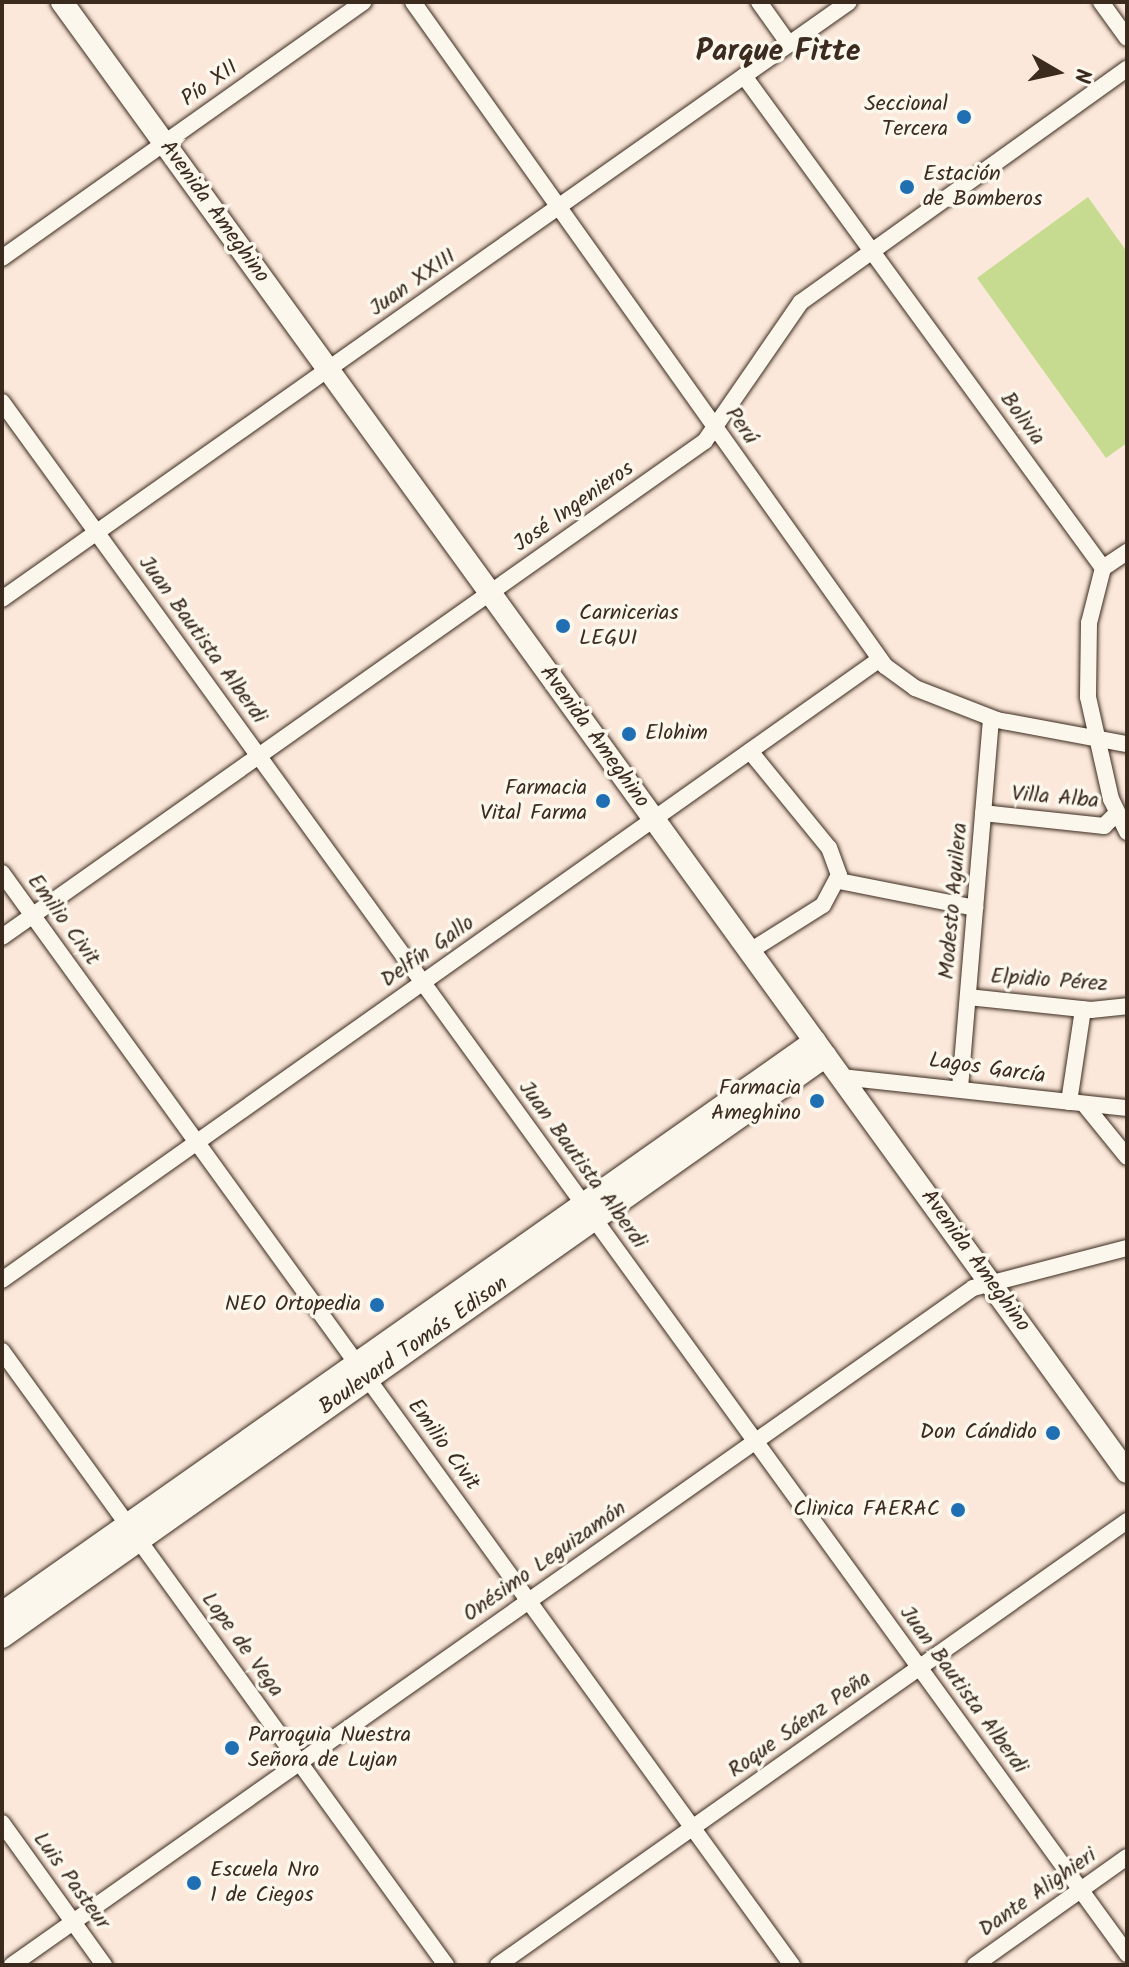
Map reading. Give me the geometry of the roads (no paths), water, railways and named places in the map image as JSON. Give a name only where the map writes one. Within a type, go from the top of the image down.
[{"type":"main road","name":"Avenida Ameghino","points":[[62,2],[1127,1472]]},
{"type":"main road","name":"Boulevard Tomás Edison","points":[[2,1613],[133,1532],[820,1048]]},
{"type":"main road","name":"Boulevard Tomás Edison","points":[[2,1637],[133,1532]]},
{"type":"street","name":"Pío XII","points":[[2,258],[364,2]]},
{"type":"street","name":"Perú","points":[[413,2],[880,659],[915,688],[991,718],[1127,744]]},
{"type":"street","points":[[759,2],[789,44]]},
{"type":"street","name":"Juan XXIII","points":[[2,599],[849,2]]},
{"type":"street","points":[[1101,2],[1127,38]]},
{"type":"street","name":"José Ingenieros","points":[[2,937],[705,441],[713,424],[801,302],[1127,69]]},
{"type":"street","name":"Bolivia","points":[[744,76],[1103,568]]},
{"type":"street","name":"Juan Bautista Alberdi","points":[[2,402],[1127,1954]]},
{"type":"street","points":[[1127,552],[1103,568],[1087,653],[1096,739],[1116,814],[1127,832]]},
{"type":"street","name":"Delfín Gallo","points":[[2,1280],[880,659]]},
{"type":"street","name":"Modesto Aguilera","points":[[960,1088],[991,718]]},
{"type":"street","points":[[750,751],[833,853],[839,881],[823,905],[750,951]]},
{"type":"street","name":"Villa Alba","points":[[983,813],[1104,826],[1116,814]]},
{"type":"street","name":"Emilio Civit","points":[[2,873],[792,1965]]},
{"type":"street","points":[[839,881],[975,908]]},
{"type":"street","name":"Elpidio Pérez","points":[[968,997],[1083,1009],[1127,1006]]},
{"type":"street","points":[[1083,1009],[1076,1103],[1127,1157]]},
{"type":"street","name":"Lagos García","points":[[841,1077],[1127,1108]]},
{"type":"street","name":"Onésimo Leguizamón","points":[[12,1965],[755,1441],[989,1280],[1127,1248]]},
{"type":"street","name":"Lope de Vega","points":[[2,1351],[446,1965]]},
{"type":"street","name":"Roque Sáenz Peña","points":[[498,1965],[1127,1521]]},
{"type":"street","name":"Luis Pasteur","points":[[2,1823],[104,1965]]},
{"type":"street","name":"Dante Alighieri","points":[[975,1965],[1127,1857]]},
{"type":"place","name":"Seccional Tercera","points":[[964,117]]},
{"type":"place","name":"Estación de Bomberos","points":[[907,187]]},
{"type":"place","name":"Carnicerias LEGUI","points":[[563,626]]},
{"type":"place","name":"Elohim","points":[[629,734]]},
{"type":"place","name":"Farmacia Vital Farma","points":[[603,801]]},
{"type":"place","name":"Farmacia Ameghino","points":[[817,1101]]},
{"type":"place","name":"NEO Ortopedia","points":[[377,1305]]},
{"type":"place","name":"Don Cándido","points":[[1053,1433]]},
{"type":"place","name":"Clinica FAERAC","points":[[958,1510]]},
{"type":"place","name":"Parroquia Nuestra Señora de Lujan","points":[[232,1748]]},
{"type":"place","name":"Escuela Nro 1 de Ciegos","points":[[194,1883]]},
{"type":"district","name":"Parque Fitte","points":[[778,52]]}]
